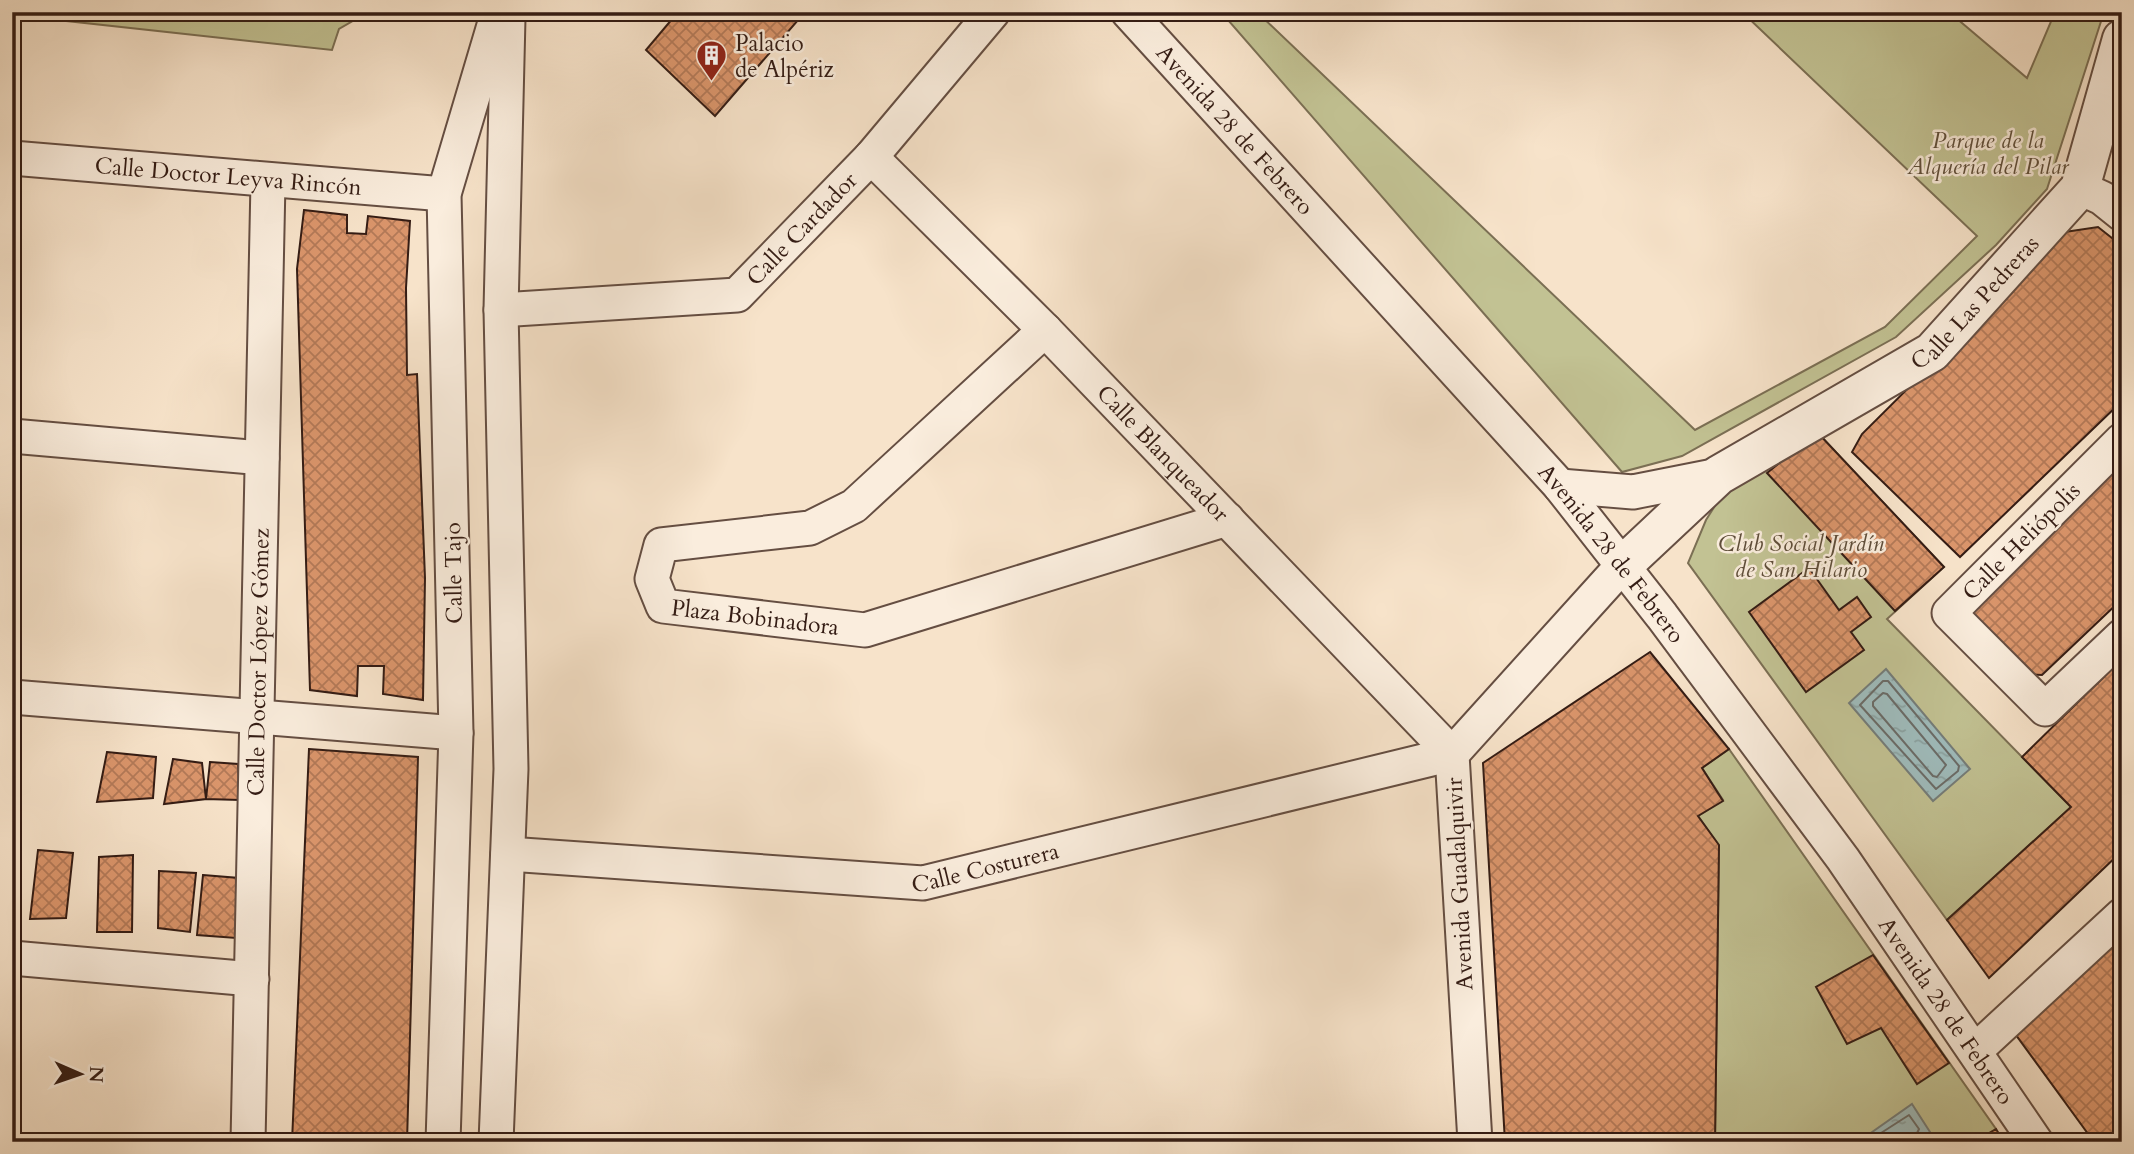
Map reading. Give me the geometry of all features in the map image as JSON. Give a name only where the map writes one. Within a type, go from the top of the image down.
[{"type":"street","name":"Calle Tajo","points":[[443,1142],[456,733],[444,194],[498,12]]},
{"type":"street","points":[[496,1142],[511,769],[501,310],[508,12]]},
{"type":"street","name":"Calle Cardador","points":[[501,310],[737,295],[871,157],[992,12]]},
{"type":"street","name":"Avenida 28 de Febrero","points":[[1128,12],[1560,486],[1843,859],[2036,1142]]},
{"type":"street","name":"Calle Las Pedreras","points":[[1622,566],[1719,475],[1932,352],[2106,195],[2122,39]]},
{"type":"street","name":"Calle Blanqueador","points":[[871,157],[1045,331],[1452,754]]},
{"type":"street","name":"Calle Doctor Leyva Rincón","points":[[12,158],[268,182],[444,194]]},
{"type":"street","name":"Calle Doctor López Gómez","points":[[248,1142],[268,182]]},
{"type":"street","name":"Plaza Bobinadora","points":[[1045,331],[854,506],[810,528],[661,545],[652,579],[663,606],[865,630],[1227,519]]},
{"type":"street","points":[[12,436],[262,458]]},
{"type":"street","name":"Calle Heliópolis","points":[[2122,440],[1949,613],[2045,709],[2122,636]]},
{"type":"street","name":"Calle Las Pedreras","points":[[1560,486],[1633,492],[1719,475]]},
{"type":"street","name":"Avenida Guadalquivir","points":[[1475,1142],[1452,754],[1622,566]]},
{"type":"street","points":[[12,696],[456,733]]},
{"type":"street","name":"Calle Costurera","points":[[508,854],[923,883],[1452,754]]},
{"type":"street","points":[[1976,1051],[2122,915]]},
{"type":"street","points":[[12,958],[252,979]]},
{"type":"green space","points":[[12,12],[454,12],[452,17],[365,14],[339,29],[332,50],[12,15]]},
{"type":"green space","name":"Parque de la Alquería del Pilar","points":[[1221,12],[1257,12],[1695,430],[1885,327],[1977,236],[1742,12],[1949,12],[2027,78],[2055,12],[2104,12],[2047,189],[1996,245],[1896,337],[1682,456],[1622,472]]},
{"type":"green space","name":"Club Social Jardín de San Hilario","points":[[1817,432],[1944,567],[1887,619],[2071,807],[1947,920],[1688,563],[1706,520],[1733,477]]},
{"type":"green space","points":[[1729,749],[1996,1129],[1974,1142],[1715,1142],[1719,846],[1698,816],[1723,800],[1702,768]]},
{"type":"water","points":[[1886,669],[1970,769],[1933,801],[1849,703]]},
{"type":"water","points":[[1912,1104],[1930,1132],[1916,1142],[1858,1142]]},
{"type":"building","name":"Palacio de Alpériz","points":[[678,12],[805,12],[715,116],[646,50]]},
{"type":"building","points":[[304,210],[347,215],[347,233],[366,234],[368,216],[410,221],[406,288],[407,375],[417,374],[425,578],[423,700],[383,694],[384,666],[358,666],[357,696],[310,690],[297,269]]},
{"type":"building","points":[[2098,227],[2122,246],[2122,401],[1960,557],[1852,452],[1862,434],[2065,232]]},
{"type":"building","points":[[1817,432],[1944,567],[1895,611],[1767,473]]},
{"type":"building","points":[[2122,451],[2122,599],[2042,675],[2025,674],[1969,625],[1972,603]]},
{"type":"building","points":[[1809,568],[1839,610],[1857,597],[1871,617],[1851,632],[1864,650],[1806,692],[1749,612]]},
{"type":"building","points":[[1650,652],[1729,749],[1702,768],[1723,801],[1698,816],[1719,845],[1715,1142],[1505,1142],[1483,763]]},
{"type":"building","points":[[2122,659],[2122,851],[1989,978],[1947,920],[2071,807],[2022,757]]},
{"type":"building","points":[[309,749],[418,757],[407,1142],[292,1142]]},
{"type":"building","points":[[107,752],[156,757],[153,798],[97,802]]},
{"type":"building","points":[[173,759],[202,763],[206,799],[164,804]]},
{"type":"building","points":[[210,762],[238,764],[240,800],[206,799]]},
{"type":"building","points":[[38,850],[73,853],[66,918],[30,919]]},
{"type":"building","points":[[133,855],[132,932],[97,932],[99,857]]},
{"type":"building","points":[[159,871],[196,873],[190,932],[158,928]]},
{"type":"building","points":[[203,875],[239,878],[236,938],[197,935]]},
{"type":"building","points":[[2122,935],[2122,1142],[2094,1142],[2016,1035]]},
{"type":"building","points":[[1873,955],[1949,1063],[1917,1084],[1881,1028],[1847,1044],[1816,987]]},
{"type":"building","points":[[1996,1129],[2004,1142],[1974,1142]]},
{"type":"place","name":"Palacio de Alpériz","points":[[712,83]]}]
